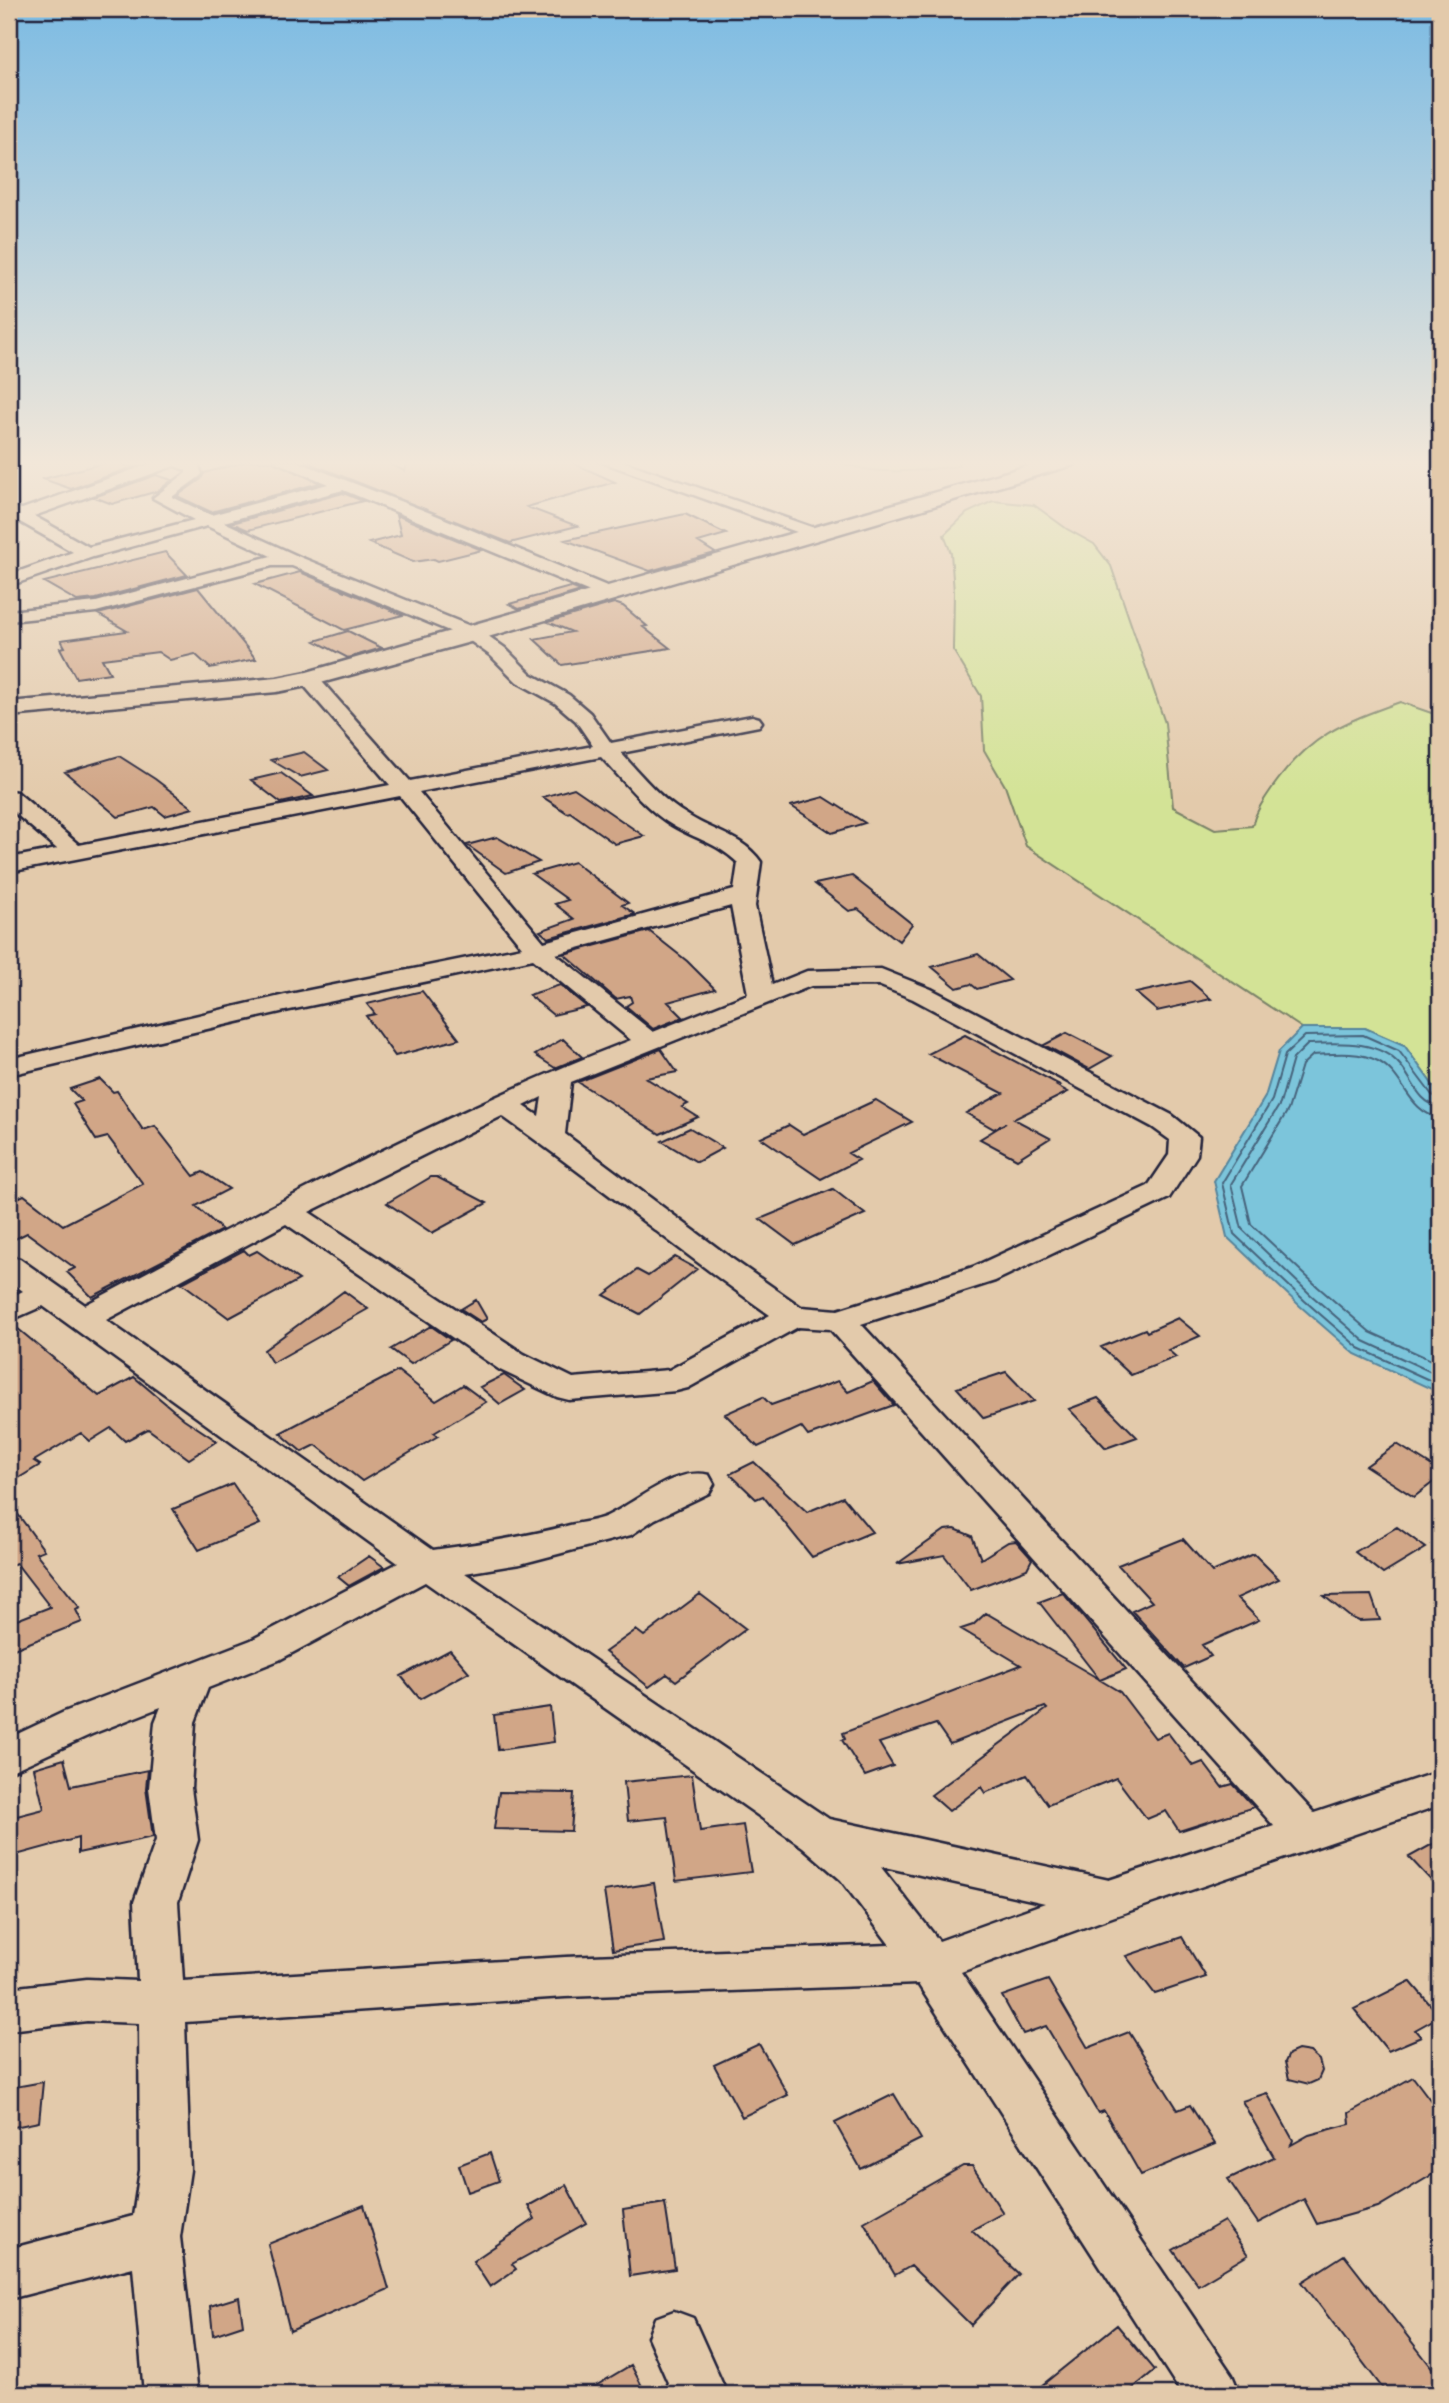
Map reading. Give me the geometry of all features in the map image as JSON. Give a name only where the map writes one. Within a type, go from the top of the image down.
[{"type":"street","points":[[9,581],[31,573]]},
{"type":"street","points":[[9,616],[96,607],[226,573]]},
{"type":"street","points":[[324,573],[473,634],[498,652],[524,678],[562,699],[583,717],[605,749],[660,807],[682,822],[732,845],[750,862],[743,906],[762,998]]},
{"type":"street","points":[[559,573],[608,593]]},
{"type":"street","points":[[9,709],[277,685],[309,679],[473,634],[676,573]]},
{"type":"street","points":[[309,679],[405,789],[538,951],[649,1042]]},
{"type":"street","points":[[9,864],[752,722]]},
{"type":"street","points":[[9,797],[74,852]]},
{"type":"street","points":[[9,1066],[285,1003],[538,951],[746,894]]},
{"type":"street","points":[[81,1320],[287,1211],[506,1106],[558,1078],[807,979],[881,977],[922,994],[1162,1121],[1185,1137],[1183,1155],[1159,1192],[984,1274],[839,1320],[793,1316],[506,1106]]},
{"type":"street","points":[[550,1138],[558,1078]]},
{"type":"street","points":[[287,1211],[512,1362],[569,1389],[676,1380],[793,1316]]},
{"type":"street","points":[[9,1266],[426,1565],[818,1834],[856,1867],[930,1964],[1213,2394]]},
{"type":"street","points":[[9,1311],[45,1292]]},
{"type":"street","points":[[839,1320],[1306,1833]]},
{"type":"street","points":[[14,1745],[192,1681],[265,1650],[426,1565],[520,1551],[618,1526],[642,1510],[696,1484]]},
{"type":"street","points":[[171,2394],[155,2237],[165,2171],[162,2003],[156,1902],[177,1840],[170,1788],[175,1721],[192,1681]]},
{"type":"street","points":[[9,2010],[87,2000],[162,2003],[565,1977],[930,1964],[1109,1899],[1440,1788]]},
{"type":"street","points":[[818,1834],[1109,1899]]},
{"type":"street","points":[[9,2274],[109,2246],[155,2237]]},
{"type":"street","points":[[674,2337],[700,2394]]},
{"type":"green space","points":[[953,573],[1113,573],[1165,723],[1173,807],[1215,829],[1252,826],[1263,802],[1286,770],[1313,743],[1343,725],[1400,702],[1440,716],[1440,1095],[1404,1045],[1365,1028],[1302,1028],[1026,846],[1005,786],[984,750],[981,696],[953,650]]},
{"type":"water","points":[[1302,1028],[1365,1028],[1404,1045],[1440,1095],[1440,1393],[1355,1354],[1227,1237],[1214,1181],[1265,1097],[1279,1051]]},
{"type":"building","points":[[80,573],[187,575],[96,599],[77,601],[44,582]]},
{"type":"building","points":[[303,573],[403,615],[344,630],[255,584]]},
{"type":"building","points":[[570,587],[581,591],[519,609],[509,604]]},
{"type":"building","points":[[198,588],[256,659],[210,668],[195,654],[170,660],[158,652],[102,659],[110,673],[76,678],[60,648],[65,647],[61,640],[127,631],[98,614]]},
{"type":"building","points":[[614,603],[623,606],[647,626],[643,627],[670,648],[562,665],[534,639],[572,632],[548,622]]},
{"type":"building","points":[[348,631],[382,648],[348,658],[315,641]]},
{"type":"building","points":[[304,752],[328,770],[300,777],[271,760]]},
{"type":"building","points":[[119,756],[193,808],[165,816],[154,807],[118,817],[65,772]]},
{"type":"building","points":[[281,773],[313,796],[281,803],[251,780]]},
{"type":"building","points":[[574,788],[644,836],[615,844],[570,812],[567,813],[543,797]]},
{"type":"building","points":[[824,797],[865,823],[832,833],[791,806]]},
{"type":"building","points":[[497,837],[539,862],[506,873],[467,845]]},
{"type":"building","points":[[574,862],[628,903],[622,905],[635,914],[548,938],[540,931],[574,919],[555,904],[568,900],[532,874]]},
{"type":"building","points":[[852,876],[912,924],[899,941],[858,909],[849,911],[815,884]]},
{"type":"building","points":[[649,931],[687,961],[715,989],[668,1002],[683,1017],[653,1029],[626,1006],[632,1002],[630,996],[616,999],[564,954]]},
{"type":"building","points":[[978,954],[1010,980],[977,989],[971,984],[957,988],[932,967]]},
{"type":"building","points":[[1190,981],[1211,999],[1157,1011],[1136,993]]},
{"type":"building","points":[[560,985],[587,1007],[553,1015],[529,995]]},
{"type":"building","points":[[422,991],[459,1039],[395,1056],[366,1016],[375,1014],[367,1004]]},
{"type":"building","points":[[1067,1033],[1112,1056],[1089,1069],[1044,1045]]},
{"type":"building","points":[[965,1035],[1060,1085],[1057,1086],[1068,1092],[1014,1119],[1050,1138],[1017,1159],[980,1139],[1006,1123],[994,1129],[966,1113],[1003,1093],[928,1054]]},
{"type":"building","points":[[563,1039],[582,1057],[555,1068],[535,1055]]},
{"type":"building","points":[[661,1049],[677,1072],[646,1078],[688,1104],[682,1107],[698,1117],[660,1134],[578,1082]]},
{"type":"building","points":[[100,1079],[113,1092],[117,1091],[143,1130],[155,1126],[194,1176],[203,1172],[229,1189],[196,1206],[222,1230],[92,1297],[67,1272],[75,1268],[27,1233],[9,1242],[9,1202],[24,1195],[63,1225],[143,1184],[108,1137],[96,1140],[73,1104],[82,1101],[70,1089]]},
{"type":"building","points":[[876,1100],[912,1122],[848,1153],[859,1160],[821,1179],[761,1138],[789,1125],[803,1134]]},
{"type":"building","points":[[690,1128],[723,1148],[697,1162],[662,1141]]},
{"type":"building","points":[[431,1177],[437,1177],[487,1203],[432,1233],[387,1203]]},
{"type":"building","points":[[833,1189],[865,1214],[795,1245],[760,1219]]},
{"type":"building","points":[[244,1250],[249,1255],[257,1251],[299,1280],[229,1318],[182,1283]]},
{"type":"building","points":[[675,1257],[697,1269],[640,1314],[604,1295],[637,1270],[648,1276]]},
{"type":"building","points":[[344,1291],[368,1309],[272,1363],[264,1350]]},
{"type":"building","points":[[476,1300],[487,1319],[481,1322],[461,1309]]},
{"type":"building","points":[[1178,1318],[1200,1336],[1168,1350],[1176,1357],[1131,1375],[1101,1347],[1145,1329],[1147,1332]]},
{"type":"building","points":[[11,1323],[99,1396],[134,1377],[184,1419],[217,1441],[189,1459],[148,1429],[125,1441],[111,1428],[90,1441],[81,1433],[34,1461],[40,1465],[9,1484]]},
{"type":"building","points":[[431,1326],[451,1340],[411,1364],[391,1349]]},
{"type":"building","points":[[398,1371],[436,1401],[463,1385],[486,1402],[434,1433],[438,1436],[362,1481],[316,1445],[302,1452],[280,1433]]},
{"type":"building","points":[[1006,1372],[1034,1401],[984,1418],[957,1388]]},
{"type":"building","points":[[504,1375],[525,1390],[500,1404],[480,1387]]},
{"type":"building","points":[[838,1381],[848,1392],[873,1381],[894,1405],[808,1436],[801,1427],[758,1447],[725,1414],[763,1397],[771,1405]]},
{"type":"building","points":[[1098,1398],[1137,1437],[1106,1448],[1069,1409]]},
{"type":"building","points":[[1397,1444],[1440,1471],[1440,1477],[1414,1497],[1366,1466]]},
{"type":"building","points":[[754,1462],[807,1512],[843,1497],[872,1532],[812,1557],[763,1496],[756,1499],[730,1474]]},
{"type":"building","points":[[233,1484],[260,1524],[199,1550],[173,1509]]},
{"type":"building","points":[[9,1502],[44,1550],[36,1553],[80,1608],[76,1610],[82,1622],[9,1651],[9,1623],[50,1607],[16,1563],[9,1566]]},
{"type":"building","points":[[1397,1527],[1426,1548],[1383,1574],[1355,1552]]},
{"type":"building","points":[[955,1529],[972,1536],[981,1559],[1008,1542],[1016,1541],[1032,1559],[1027,1569],[971,1590],[944,1555],[897,1564],[945,1530]]},
{"type":"building","points":[[1183,1539],[1212,1572],[1254,1554],[1279,1579],[1237,1598],[1259,1620],[1202,1645],[1211,1656],[1184,1668],[1132,1611],[1152,1602],[1118,1565]]},
{"type":"building","points":[[369,1556],[384,1567],[349,1586],[338,1577]]},
{"type":"building","points":[[1063,1593],[1126,1669],[1100,1680],[1120,1692],[1155,1738],[1168,1733],[1193,1766],[1203,1762],[1222,1787],[1233,1784],[1254,1807],[1179,1831],[1166,1811],[1147,1819],[1116,1778],[1048,1805],[1027,1775],[985,1793],[981,1787],[949,1811],[931,1795],[1047,1709],[1045,1707],[950,1744],[936,1724],[879,1743],[893,1766],[865,1776],[842,1740],[845,1739],[843,1733],[1021,1665],[961,1629],[973,1625],[986,1613],[1099,1679],[1039,1602]]},
{"type":"building","points":[[700,1594],[746,1629],[676,1681],[667,1674],[649,1687],[605,1652],[636,1630],[644,1636]]},
{"type":"building","points":[[1371,1595],[1380,1620],[1359,1621],[1324,1596]]},
{"type":"building","points":[[450,1650],[469,1672],[420,1699],[401,1676]]},
{"type":"building","points":[[550,1707],[554,1742],[498,1750],[494,1715]]},
{"type":"building","points":[[64,1759],[71,1786],[148,1770],[146,1788],[153,1837],[78,1853],[78,1838],[9,1857],[9,1818],[44,1809],[34,1768]]},
{"type":"building","points":[[692,1775],[700,1831],[743,1825],[751,1872],[676,1881],[667,1817],[628,1821],[624,1782]]},
{"type":"building","points":[[499,1792],[574,1793],[571,1831],[494,1829]]},
{"type":"building","points":[[1440,1840],[1440,1890],[1409,1857]]},
{"type":"building","points":[[654,1883],[664,1942],[613,1950],[604,1891]]},
{"type":"building","points":[[1182,1937],[1206,1977],[1155,1994],[1126,1956]]},
{"type":"building","points":[[1048,1980],[1088,2048],[1129,2032],[1178,2110],[1190,2105],[1215,2144],[1141,2175],[1104,2111],[1098,2113],[1046,2026],[1023,2034],[1002,1996]]},
{"type":"building","points":[[1410,1981],[1440,2016],[1415,2030],[1421,2037],[1388,2051],[1354,2009]]},
{"type":"building","points":[[759,2044],[788,2095],[742,2117],[714,2065]]},
{"type":"building","points":[[1298,2050],[1310,2052],[1319,2060],[1322,2071],[1318,2080],[1309,2084],[1289,2079],[1285,2062],[1289,2054]]},
{"type":"building","points":[[1413,2077],[1440,2113],[1440,2170],[1378,2207],[1317,2224],[1304,2199],[1258,2223],[1228,2179],[1274,2157],[1242,2101],[1267,2093],[1293,2140],[1291,2145],[1309,2135],[1350,2124],[1349,2113]]},
{"type":"building","points":[[43,2082],[39,2122],[9,2128],[9,2088]]},
{"type":"building","points":[[894,2094],[921,2139],[861,2169],[835,2123]]},
{"type":"building","points":[[490,2153],[499,2181],[468,2192],[459,2165]]},
{"type":"building","points":[[963,2166],[972,2166],[1003,2213],[972,2230],[1019,2274],[971,2325],[911,2266],[895,2275],[864,2222]]},
{"type":"building","points":[[566,2185],[586,2223],[512,2264],[516,2269],[490,2287],[473,2261],[535,2219],[528,2206]]},
{"type":"building","points":[[665,2203],[675,2269],[630,2276],[623,2210]]},
{"type":"building","points":[[364,2205],[389,2289],[290,2331],[268,2244]]},
{"type":"building","points":[[1224,2221],[1248,2255],[1198,2285],[1173,2250]]},
{"type":"building","points":[[1344,2255],[1440,2378],[1440,2394],[1387,2394],[1302,2282]]},
{"type":"building","points":[[239,2297],[243,2325],[213,2335],[210,2306]]},
{"type":"building","points":[[1117,2325],[1155,2370],[1126,2394],[1031,2394]]},
{"type":"building","points":[[631,2365],[646,2394],[582,2394]]}]
